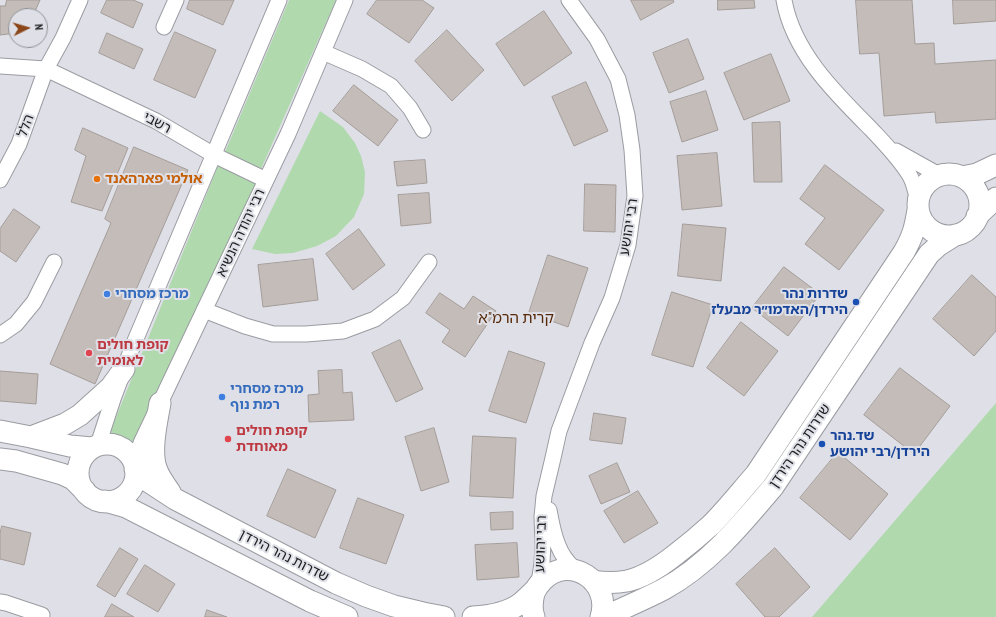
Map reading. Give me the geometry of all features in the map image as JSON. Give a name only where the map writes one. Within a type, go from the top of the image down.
[{"type":"main road","points":[[962,177],[977,174],[996,165]]},
{"type":"main road","points":[[955,174],[962,177],[970,182],[976,190],[979,198],[977,216],[972,225],[956,235],[945,236],[927,228],[921,220],[918,204],[921,191],[932,178],[940,175],[955,174]]},
{"type":"main road","points":[[977,216],[996,198]]},
{"type":"main road","name":"שדרות נהר הירדן","points":[[537,587],[547,576],[556,571],[566,569],[605,583],[627,581],[653,570],[669,560],[711,524],[756,474],[904,252],[916,227],[918,204]]},
{"type":"main road","name":"שדרות נהר הירדן","points":[[607,617],[664,589],[682,578],[726,540],[773,487],[930,254],[939,245],[956,235]]},
{"type":"main road","points":[[31,437],[64,424],[80,415],[112,387],[124,369]]},
{"type":"main road","points":[[160,403],[154,453],[156,468],[164,484],[175,499]]},
{"type":"main road","points":[[0,431],[70,446],[95,447],[111,444],[120,447],[127,452],[133,460],[136,474],[133,484],[127,492],[119,498],[105,501],[96,500],[88,495],[73,479],[62,474],[16,461],[0,459]]},
{"type":"main road","points":[[85,491],[79,479],[79,466],[82,458],[88,451],[95,447]]},
{"type":"main road","name":"שדרות נהר הירדן","points":[[135,467],[146,480],[175,499],[336,583],[394,606],[444,617]]},
{"type":"main road","name":"שדרות נהר הירדן","points":[[105,501],[126,506],[310,600],[347,617]]},
{"type":"main road","points":[[585,576],[600,590],[603,600],[603,611],[601,617]]},
{"type":"main road","points":[[473,617],[486,616],[505,611],[521,603],[537,587]]},
{"type":"main road","points":[[534,617],[532,601],[537,587]]},
{"type":"street","name":"הלל","points":[[0,180],[19,144],[46,69],[63,38],[80,0]]},
{"type":"street","points":[[164,27],[176,0]]},
{"type":"street","points":[[95,447],[132,348],[280,0]]},
{"type":"street","name":"רבי יהודה הנשיא","points":[[135,467],[141,443],[288,134],[345,0]]},
{"type":"street","name":"רבי יהושע","points":[[537,587],[542,563],[542,517],[544,496],[559,431],[592,343],[612,298],[628,245],[635,196],[632,150],[627,115],[618,79],[597,39],[569,0]]},
{"type":"street","points":[[784,0],[796,35],[815,68],[836,93],[878,136],[902,164],[911,178],[918,204]]},
{"type":"street","points":[[323,52],[362,69],[391,86],[410,108],[423,130]]},
{"type":"street","points":[[0,66],[46,69]]},
{"type":"street","name":"רשבי","points":[[46,69],[156,121],[214,155],[266,180]]},
{"type":"street","points":[[878,136],[898,152],[940,175]]},
{"type":"street","points":[[0,335],[16,324],[34,302],[54,262]]},
{"type":"street","points":[[204,310],[244,326],[273,334],[306,334],[343,331],[375,319],[403,298],[429,262]]},
{"type":"street","name":"רבי יהושע","points":[[553,458],[549,484],[549,506],[552,528],[558,546],[566,560],[585,576]]},
{"type":"street","points":[[0,602],[42,615]]},
{"type":"green space","points":[[289,0],[336,0],[261,169],[225,152]]},
{"type":"green space","points":[[320,111],[343,127],[355,143],[361,156],[365,172],[364,194],[354,217],[336,236],[317,246],[293,253],[275,254],[252,249]]},
{"type":"green space","points":[[218,166],[256,183],[134,442],[110,432]]},
{"type":"green space","points":[[996,403],[996,617],[812,617]]},
{"type":"building","points":[[7,0],[40,0],[36,8],[8,8],[8,34],[0,35],[0,6],[5,6]]},
{"type":"building","points":[[107,0],[133,0],[143,4],[133,28],[101,13]]},
{"type":"building","points":[[190,0],[234,0],[223,25],[187,9]]},
{"type":"building","points":[[377,0],[422,0],[434,8],[409,43],[367,14]]},
{"type":"building","points":[[631,0],[673,0],[674,2],[641,20]]},
{"type":"building","points":[[718,0],[754,0],[755,8],[718,10]]},
{"type":"building","points":[[856,0],[912,0],[915,44],[934,43],[935,64],[996,60],[996,119],[936,123],[935,112],[884,116],[879,53],[860,54]]},
{"type":"building","points":[[953,0],[996,0],[996,21],[954,24]]},
{"type":"building","points":[[544,11],[572,53],[524,86],[496,44]]},
{"type":"building","points":[[447,30],[484,70],[452,101],[415,61]]},
{"type":"building","points":[[175,32],[216,50],[195,98],[154,80]]},
{"type":"building","points":[[107,33],[143,49],[134,69],[99,53]]},
{"type":"building","points":[[688,39],[704,79],[669,93],[653,53]]},
{"type":"building","points":[[771,54],[790,101],[744,120],[724,73]]},
{"type":"building","points":[[586,82],[608,131],[574,146],[552,97]]},
{"type":"building","points":[[354,85],[398,120],[378,146],[333,111]]},
{"type":"building","points":[[706,91],[718,130],[682,142],[670,102]]},
{"type":"building","points":[[780,122],[782,182],[754,182],[752,123]]},
{"type":"building","name":"אולמי פארהאנד","points":[[83,128],[128,148],[102,211],[71,202],[86,156],[75,150]]},
{"type":"building","name":"מרכז מסחרי","points":[[134,147],[188,170],[95,384],[50,364],[111,223],[105,219]]},
{"type":"building","points":[[717,153],[722,206],[682,210],[677,156]]},
{"type":"building","points":[[425,160],[427,183],[397,186],[394,162]]},
{"type":"building","points":[[825,165],[884,210],[839,270],[805,244],[825,218],[800,199]]},
{"type":"building","points":[[585,184],[616,185],[615,232],[584,231]]},
{"type":"building","points":[[429,193],[431,223],[401,226],[398,195]]},
{"type":"building","points":[[14,209],[40,227],[16,262],[0,251],[0,229]]},
{"type":"building","points":[[683,224],[726,228],[721,281],[678,276]]},
{"type":"building","points":[[359,229],[385,265],[353,290],[326,254]]},
{"type":"building","points":[[548,255],[588,268],[568,327],[529,313]]},
{"type":"building","points":[[313,259],[318,300],[263,307],[258,265]]},
{"type":"building","points":[[784,267],[820,294],[788,336],[752,308]]},
{"type":"building","points":[[972,275],[996,297],[996,331],[974,356],[933,319]]},
{"type":"building","points":[[672,292],[713,305],[693,367],[652,355]]},
{"type":"building","points":[[440,293],[464,309],[473,296],[496,311],[465,357],[442,342],[450,330],[426,313]]},
{"type":"building","points":[[741,322],[778,351],[744,396],[707,368]]},
{"type":"building","points":[[400,340],[423,389],[396,402],[372,353]]},
{"type":"building","points":[[509,351],[545,363],[526,423],[489,411]]},
{"type":"building","points":[[900,368],[950,406],[914,454],[864,415]]},
{"type":"building","points":[[342,370],[343,393],[352,392],[354,420],[309,422],[308,395],[319,394],[318,371]]},
{"type":"building","points":[[0,371],[38,374],[36,404],[0,401]]},
{"type":"building","points":[[594,413],[626,418],[622,444],[590,440]]},
{"type":"building","points":[[434,428],[449,482],[421,491],[405,437]]},
{"type":"building","points":[[473,436],[516,438],[513,498],[470,496]]},
{"type":"building","points":[[838,452],[888,494],[850,540],[800,498]]},
{"type":"building","points":[[617,463],[630,492],[601,504],[589,476]]},
{"type":"building","points":[[288,469],[336,490],[315,538],[267,516]]},
{"type":"building","points":[[638,491],[658,523],[624,543],[604,511]]},
{"type":"building","points":[[358,498],[404,515],[386,564],[340,548]]},
{"type":"building","points":[[513,512],[513,529],[491,530],[490,513]]},
{"type":"building","points":[[2,526],[31,533],[24,565],[0,559],[0,534]]},
{"type":"building","points":[[517,543],[519,577],[477,580],[475,545]]},
{"type":"building","points":[[120,548],[138,559],[115,597],[97,586]]},
{"type":"building","points":[[775,548],[810,587],[779,617],[765,617],[736,584]]},
{"type":"building","points":[[145,565],[175,584],[158,612],[127,594]]},
{"type":"building","points":[[112,604],[134,617],[105,617]]},
{"type":"building","points":[[207,610],[227,617],[205,617]]},
{"type":"place","name":"אולמי פארהאנד","points":[[97,179]]},
{"type":"place","name":"מרכז מסחרי","points":[[107,294]]},
{"type":"place","name":"שדרות נהר הירדן/האדמו״ר מבעלז","points":[[856,302]]},
{"type":"place","name":"קופת חולים לאומית","points":[[89,353]]},
{"type":"place","name":"מרכז מסחרי רמת נוף","points":[[222,397]]},
{"type":"place","name":"קופת חולים מאוחדת","points":[[228,439]]},
{"type":"place","name":"שד.נהר הירדן/רבי יהושע","points":[[822,444]]},
{"type":"district","name":"קרית הרמ\"א","points":[[516,319]]}]
